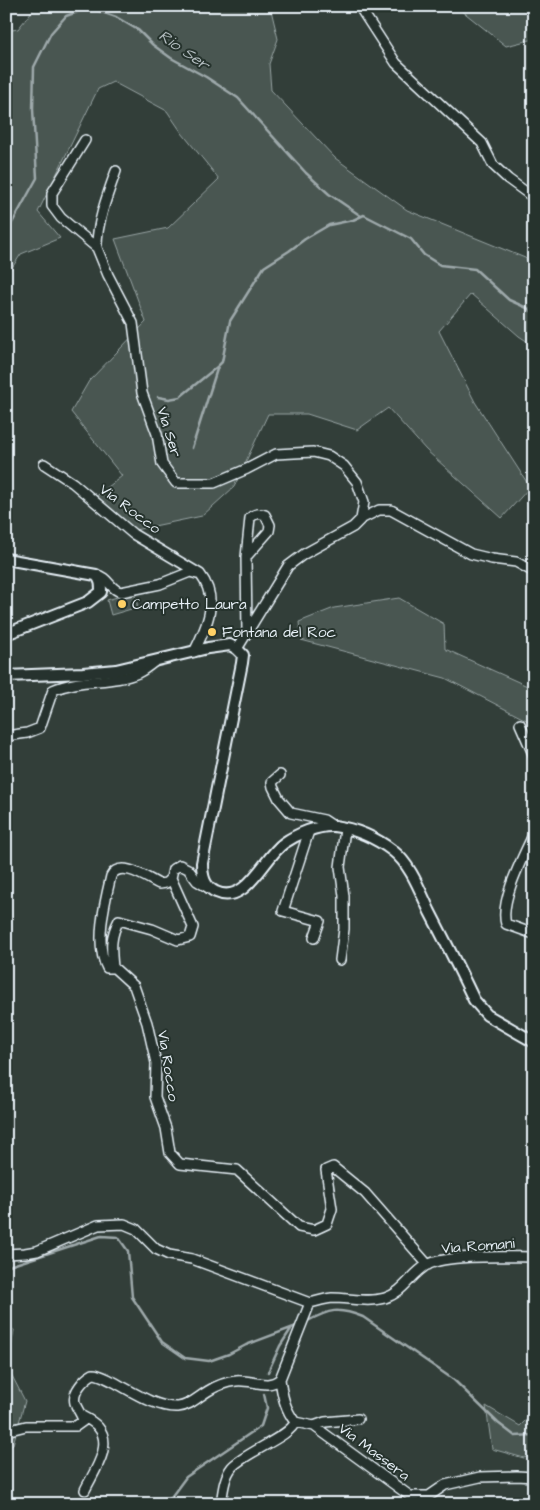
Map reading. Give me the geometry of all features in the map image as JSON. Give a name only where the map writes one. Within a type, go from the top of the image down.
[{"type":"street","points":[[359,6],[396,63],[482,144],[493,165],[508,179],[534,198]]},
{"type":"street","name":"Via Ser","points":[[84,140],[52,193],[52,206],[60,218],[97,248]]},
{"type":"street","name":"Via Ser","points":[[116,171],[101,216],[96,238],[97,248],[108,275],[133,323],[142,393],[157,434],[162,464],[176,483],[214,483],[248,469],[276,454],[313,452],[329,456],[344,466],[357,482],[364,502],[362,519]]},
{"type":"street","name":"Via Rocco","points":[[44,464],[73,484],[132,534],[200,574]]},
{"type":"street","points":[[237,649],[288,566],[304,554],[353,527],[362,519],[379,510],[391,510],[471,554],[516,562],[534,572]]},
{"type":"street","points":[[246,557],[247,632]]},
{"type":"street","points":[[6,559],[96,575],[104,578],[116,591],[121,592],[160,584],[190,572],[200,574],[210,591],[211,602],[205,628],[194,652]]},
{"type":"street","points":[[6,634],[88,602],[96,597],[101,592],[101,588],[100,580],[96,575]]},
{"type":"street","points":[[6,676],[116,670],[230,645],[237,649],[242,655],[242,663],[202,864],[202,874],[207,885],[215,892],[234,894],[253,880],[278,848],[296,836],[324,826],[361,831],[394,851],[410,871],[474,1000],[487,1015],[534,1042]]},
{"type":"street","points":[[6,736],[27,734],[40,728],[53,690],[67,684],[115,679],[138,673],[155,662]]},
{"type":"street","points":[[520,724],[534,756]]},
{"type":"street","points":[[280,775],[272,782],[273,787],[279,799],[291,814],[324,820],[333,826]]},
{"type":"street","points":[[340,960],[344,929],[344,896],[340,867],[345,829]]},
{"type":"street","points":[[309,831],[282,911],[320,921],[314,938]]},
{"type":"street","points":[[534,833],[517,870],[504,915],[506,924],[534,934]]},
{"type":"street","name":"Via Rocco","points":[[215,892],[197,881],[188,869],[180,865],[173,869],[171,878],[166,883],[159,884],[126,869],[118,868],[111,876],[102,918],[102,960],[106,968],[114,968],[134,986],[147,1023],[156,1063],[155,1097],[166,1128],[170,1153],[180,1164],[237,1170],[299,1227],[314,1230],[326,1224],[332,1209],[326,1170],[333,1167],[365,1193],[428,1265]]},
{"type":"street","points":[[114,968],[111,947],[113,931],[119,920],[152,929],[178,940],[190,937],[193,927],[171,878]]},
{"type":"street","points":[[6,1254],[25,1254],[37,1251],[98,1225],[124,1224],[136,1229],[156,1249],[169,1256],[192,1259],[310,1303],[302,1319],[280,1379],[289,1415],[295,1422],[314,1426],[325,1422],[358,1419]]},
{"type":"street","name":"Via Romani","points":[[310,1303],[332,1298],[360,1300],[384,1298],[402,1289],[428,1265],[443,1260],[478,1257],[534,1257]]},
{"type":"street","points":[[6,1431],[26,1426],[76,1426],[83,1421],[75,1403],[75,1394],[93,1374],[104,1377],[155,1403],[174,1407],[188,1404],[225,1383],[244,1380],[272,1384],[280,1379]]},
{"type":"street","points":[[82,1416],[100,1429],[104,1441],[102,1457],[85,1490]]},
{"type":"street","points":[[220,1504],[226,1478],[232,1468],[257,1448],[283,1436],[295,1422]]},
{"type":"street","name":"Via Massera","points":[[314,1426],[410,1496],[429,1496],[445,1485],[480,1477],[534,1477]]},
{"type":"shaded area","points":[[36,6],[270,6],[278,39],[269,64],[271,90],[335,158],[407,210],[525,258],[534,267],[534,346],[519,336],[471,294],[439,331],[475,402],[530,487],[502,518],[426,450],[388,408],[357,430],[307,414],[268,414],[234,487],[202,516],[135,530],[94,498],[122,476],[71,412],[89,381],[146,322],[115,239],[168,228],[219,179],[167,111],[113,82],[98,89],[38,212],[60,238],[21,254],[6,277],[6,31],[18,29]]},
{"type":"shaded area","points":[[456,6],[534,6],[534,39],[506,46]]},
{"type":"shaded area","name":"Campetto Laura","points":[[134,592],[138,607],[111,615],[107,600]]},
{"type":"shaded area","points":[[399,598],[444,624],[445,649],[534,689],[534,724],[445,678],[301,640],[299,622],[334,608]]},
{"type":"shaded area","points":[[6,1324],[14,1330],[8,1368],[25,1401],[13,1444],[6,1451]]},
{"type":"shaded area","points":[[486,1406],[520,1426],[534,1412],[534,1454],[524,1458],[492,1449]]},
{"type":"waterway","name":"Rio Ser","points":[[6,234],[37,178],[33,109],[34,67],[51,33],[66,16],[80,11],[96,10],[116,17],[138,30],[153,45],[171,58],[206,77],[238,98],[306,173],[329,194],[361,216]]},
{"type":"waterway","name":"Rio Ser","points":[[192,448],[218,366],[222,362],[230,321],[264,267],[329,225],[353,220],[364,215],[411,239],[424,255],[440,265],[475,269],[509,300],[534,313]]},
{"type":"waterway","name":"Rio Ser","points":[[158,397],[169,399],[180,397],[218,366]]},
{"type":"waterway","points":[[6,1267],[101,1236],[118,1237],[128,1251],[132,1297],[162,1342],[185,1358],[209,1361],[299,1325]]},
{"type":"waterway","points":[[306,1322],[322,1314],[334,1311],[347,1312],[363,1317],[454,1380],[498,1423],[515,1436],[534,1435]]},
{"type":"waterway","points":[[268,1372],[280,1346],[291,1329]]},
{"type":"waterway","points":[[166,1504],[186,1477],[261,1426],[267,1408],[264,1394]]},
{"type":"place","name":"Campetto Laura","points":[[122,604]]},
{"type":"place","name":"Fontana del Roc","points":[[212,632]]}]
